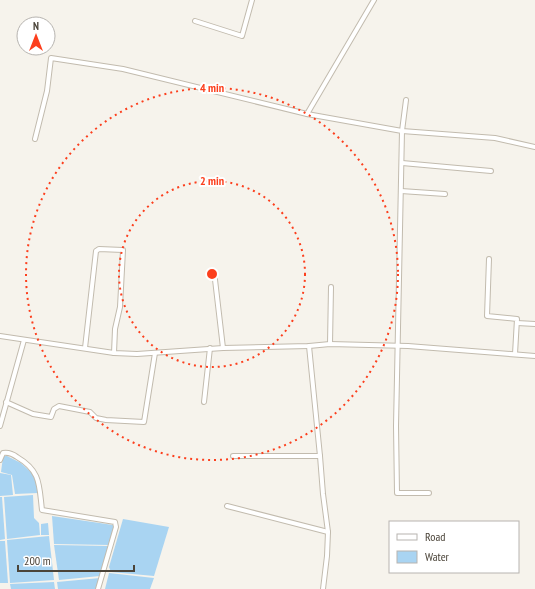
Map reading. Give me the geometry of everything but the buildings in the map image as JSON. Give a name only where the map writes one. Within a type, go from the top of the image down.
[{"type":"street","points":[[195,21],[242,36],[252,0]]},
{"type":"street","points":[[307,114],[374,0]]},
{"type":"street","points":[[35,139],[47,91],[51,58],[123,69],[307,114],[402,131],[495,138],[535,147]]},
{"type":"street","points":[[406,100],[402,131],[399,346],[396,426],[397,493],[429,493]]},
{"type":"street","points":[[402,163],[491,171]]},
{"type":"street","points":[[401,191],[445,194]]},
{"type":"street","points":[[85,348],[96,252],[99,249],[123,250],[120,308],[115,330],[114,353]]},
{"type":"street","points":[[490,259],[487,316],[517,319],[515,354]]},
{"type":"street","points":[[214,271],[223,348]]},
{"type":"street","points":[[330,344],[331,287]]},
{"type":"street","points":[[517,323],[535,324]]},
{"type":"street","points":[[0,336],[114,353],[155,353],[210,348],[309,346],[330,344],[399,346],[535,356]]},
{"type":"street","points":[[0,426],[24,340]]},
{"type":"street","points":[[309,346],[328,532],[323,589]]},
{"type":"street","points":[[204,402],[210,348]]},
{"type":"street","points":[[6,402],[33,414],[51,417],[54,409],[59,406],[90,412],[96,418],[106,420],[144,422],[155,353]]},
{"type":"street","points":[[0,460],[3,453],[8,452],[22,460],[33,470],[37,477],[42,510],[115,522],[116,527],[98,589]]},
{"type":"street","points":[[233,456],[320,456]]},
{"type":"street","points":[[228,506],[328,532]]},
{"type":"water","points":[[5,456],[21,463],[36,477],[38,493],[15,494],[12,475],[1,472],[3,457]]},
{"type":"water","points":[[0,473],[11,475],[13,495],[0,496]]},
{"type":"water","points":[[33,495],[34,518],[39,523],[40,535],[7,539],[4,497]]},
{"type":"water","points":[[0,497],[2,497],[5,539],[0,540]]},
{"type":"water","points":[[52,516],[113,525],[115,527],[110,545],[54,544]]},
{"type":"water","points":[[123,519],[169,527],[154,576],[111,572],[109,567]]},
{"type":"water","points":[[48,523],[49,535],[41,535],[41,524]]},
{"type":"water","points":[[49,536],[54,580],[10,583],[7,540]]},
{"type":"water","points":[[0,541],[5,541],[8,583],[0,583]]},
{"type":"water","points":[[54,545],[109,546],[100,576],[59,580]]},
{"type":"water","points":[[109,573],[154,578],[150,589],[105,589]]},
{"type":"water","points":[[100,578],[97,589],[58,589],[57,582]]},
{"type":"water","points":[[54,582],[55,589],[11,589],[10,584]]}]
